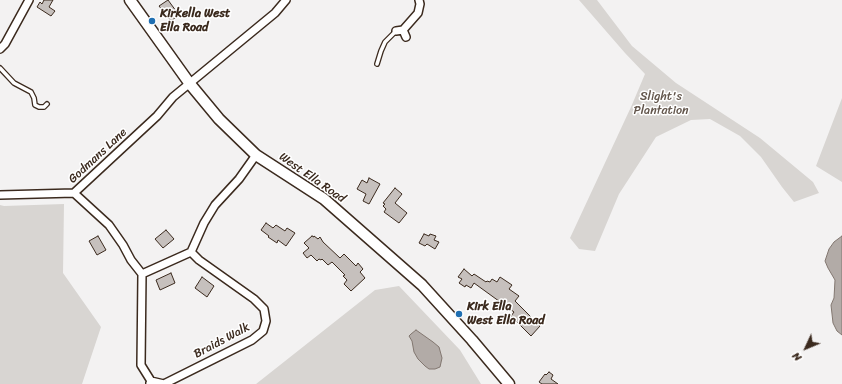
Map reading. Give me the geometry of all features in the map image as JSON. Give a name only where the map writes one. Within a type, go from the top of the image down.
[{"type":"street","points":[[0,49],[5,44],[29,0]]},
{"type":"street","name":"West Ella Road","points":[[130,0],[190,84],[219,119],[256,155],[324,199],[422,285],[472,340],[509,384]]},
{"type":"street","name":"Godmans Lane","points":[[0,195],[74,193],[157,116],[173,97],[275,13],[286,0]]},
{"type":"street","points":[[402,33],[418,13],[420,4],[419,0]]},
{"type":"street","points":[[74,193],[109,224],[131,260],[142,274],[191,252],[204,223],[215,205],[239,179],[256,155]]},
{"type":"street","name":"Braids Walk","points":[[142,274],[140,365],[150,382],[164,384],[252,340],[262,331],[266,321],[264,309],[254,299],[199,260],[191,252]]},
{"type":"lane","points":[[377,64],[385,42],[402,33]]},
{"type":"lane","points":[[0,68],[14,83],[30,92],[34,98],[35,105],[44,107],[47,104]]},
{"type":"green space","name":"Slight's Plantation","points":[[579,0],[597,0],[632,46],[676,83],[760,138],[813,182],[819,193],[794,202],[761,157],[740,136],[710,119],[691,120],[656,137],[619,194],[595,251],[579,249],[570,238],[645,74]]},
{"type":"green space","points":[[842,98],[842,182],[816,166]]},
{"type":"green space","points":[[64,204],[63,273],[101,327],[82,384],[0,384],[0,205]]},
{"type":"green space","points":[[399,286],[460,350],[481,384],[256,384],[375,290]]},
{"type":"shaded area","points":[[842,236],[842,335],[837,331],[833,323],[831,305],[834,298],[835,280],[825,261],[829,249],[834,242]]},
{"type":"shaded area","points":[[416,330],[439,347],[442,358],[440,367],[429,369],[418,359],[409,336]]},
{"type":"building","points":[[44,0],[53,0],[49,7],[55,11],[51,16],[37,7],[40,2],[42,4]]},
{"type":"building","points":[[168,0],[179,15],[171,21],[159,6]]},
{"type":"building","points":[[369,178],[380,184],[369,204],[363,201],[366,194],[357,189],[362,180],[367,183]]},
{"type":"building","points":[[395,188],[402,194],[395,203],[407,213],[399,223],[384,212],[386,209],[383,206],[385,204],[383,203]]},
{"type":"building","points":[[266,223],[273,228],[276,225],[285,231],[287,228],[295,233],[286,246],[278,240],[277,243],[261,230]]},
{"type":"building","points":[[166,230],[174,239],[163,248],[155,239]]},
{"type":"building","points":[[424,234],[436,236],[434,240],[439,242],[435,249],[427,244],[425,246],[419,243]]},
{"type":"building","points":[[98,236],[106,250],[97,255],[89,241]]},
{"type":"building","points":[[312,236],[318,239],[320,237],[323,242],[340,258],[344,254],[356,266],[358,263],[363,269],[360,272],[365,278],[351,291],[344,284],[347,280],[343,276],[345,275],[332,262],[328,265],[322,259],[317,261],[311,255],[307,258],[303,253],[309,248],[304,243]]},
{"type":"building","points":[[464,269],[472,276],[474,274],[486,282],[490,282],[492,279],[497,282],[500,277],[512,285],[509,289],[519,296],[515,301],[540,326],[531,336],[511,316],[514,312],[474,283],[471,288],[466,285],[465,287],[459,283],[462,279],[458,277]]},
{"type":"building","points":[[171,273],[175,283],[160,290],[156,280]]},
{"type":"building","points":[[202,277],[214,286],[207,297],[195,288]]},
{"type":"building","points":[[549,372],[553,375],[551,379],[558,384],[542,384],[539,382],[545,374],[546,375]]},
{"type":"place","name":"Kirkella West Ella Road","points":[[152,21]]},
{"type":"place","name":"Kirk Ella West Ella Road","points":[[459,314]]}]
